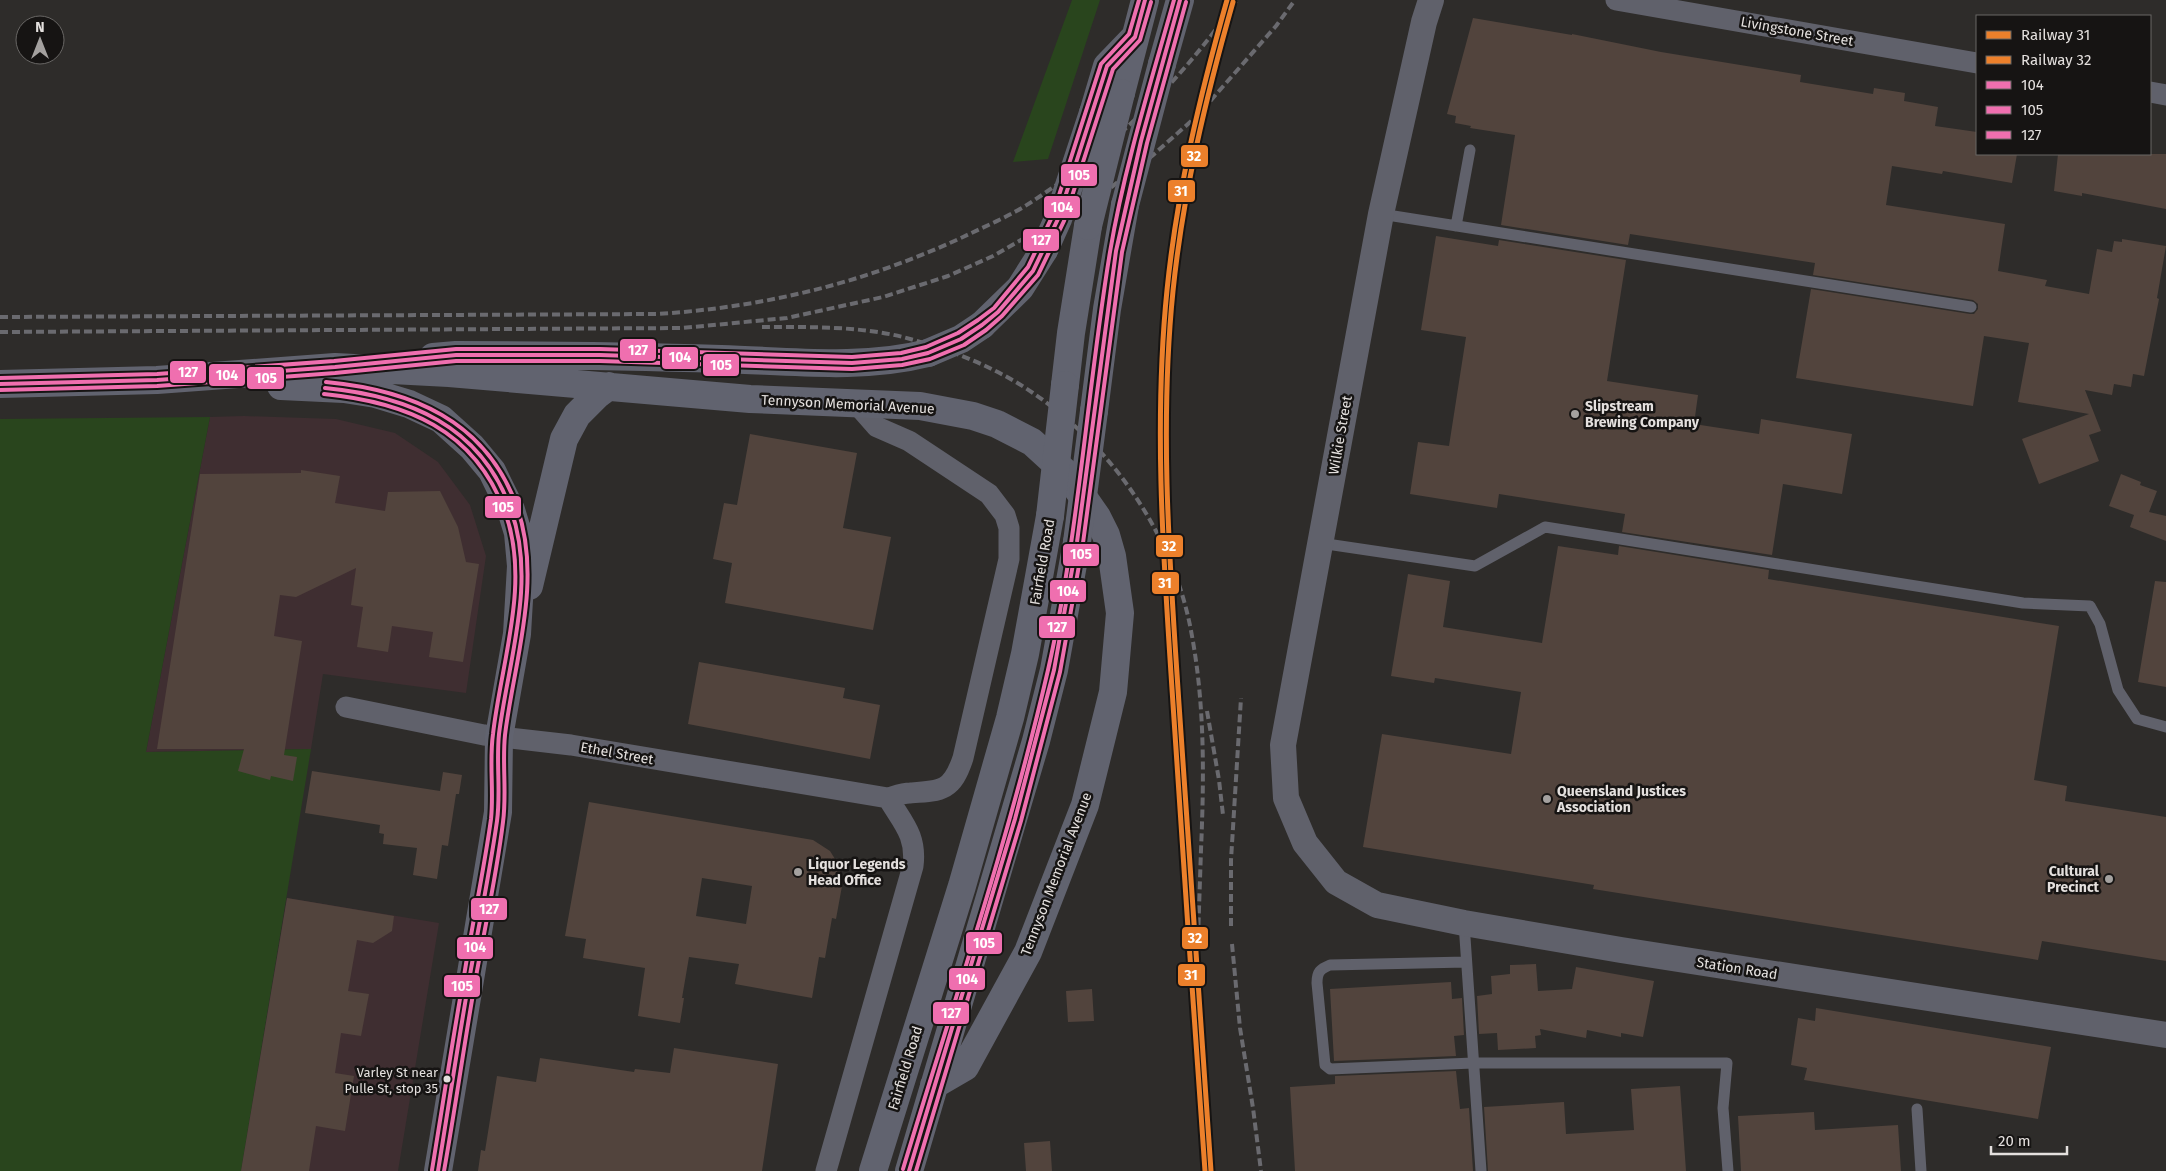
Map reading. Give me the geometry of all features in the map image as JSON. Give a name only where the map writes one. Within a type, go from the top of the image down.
[{"type":"main road","name":"Fairfield Road","points":[[873,1171],[959,896],[1010,718],[1034,611],[1050,516],[1071,333],[1088,226],[1145,0]]},
{"type":"main road","points":[[909,1171],[1015,819],[1054,670],[1077,542],[1107,309],[1125,205],[1180,0]]},
{"type":"main road","points":[[335,367],[456,355],[600,355],[852,363],[902,359],[928,353],[961,339],[982,326],[1020,288],[1044,250],[1058,219],[1107,66],[1135,37]]},
{"type":"main road","name":"Tennyson Memorial Avenue","points":[[0,384],[158,380],[335,367],[458,374],[750,399],[855,402],[950,410],[997,424],[1032,442],[1066,474],[1097,517],[1112,556],[1120,613],[1113,692],[1085,804],[1023,960],[965,1067],[934,1085]]},
{"type":"main road","points":[[158,380],[344,389],[376,394],[409,404],[441,419],[477,453],[492,471],[511,510],[518,533],[521,566],[516,634],[499,737],[498,812],[438,1171]]},
{"type":"main road","points":[[516,634],[544,531],[564,439],[577,415],[609,386]]},
{"type":"street","name":"Wilkie Street","points":[[1321,866],[1305,844],[1286,798],[1283,745],[1381,214],[1422,30],[1431,0]]},
{"type":"street","name":"Livingstone Street","points":[[1616,0],[1976,62]]},
{"type":"street","points":[[2151,92],[2166,95]]},
{"type":"street","points":[[826,1171],[913,866],[914,846],[912,836],[888,798],[909,793],[922,794],[941,789],[955,778],[959,769],[1009,559],[1009,528],[1002,510],[989,494],[909,441],[878,427],[855,402]]},
{"type":"street","name":"Ethel Street","points":[[346,707],[499,737],[571,745],[888,798]]},
{"type":"street","name":"Station Road","points":[[1321,866],[1336,882],[1377,905],[1464,923],[1736,968],[2166,1035]]},
{"type":"lane","points":[[1456,226],[1470,150]]},
{"type":"lane","points":[[1381,214],[1971,307]]},
{"type":"lane","points":[[1320,542],[1475,566],[1545,528],[2023,603],[2090,606],[2100,624],[2118,690],[2137,719],[2166,726]]},
{"type":"lane","points":[[1464,923],[1481,1171]]},
{"type":"lane","points":[[1466,962],[1330,966],[1321,968],[1317,973],[1317,983],[1325,1065],[1330,1068],[1473,1063],[1727,1063],[1723,1108],[1728,1171]]},
{"type":"lane","points":[[1916,1109],[1921,1171]]},
{"type":"shaded area","points":[[244,416],[336,419],[395,433],[438,462],[470,505],[486,556],[466,693],[323,674],[311,749],[146,752],[210,417]]},
{"type":"shaded area","points":[[287,898],[439,923],[398,1171],[241,1171]]},
{"type":"green space","points":[[1072,0],[1100,0],[1048,159],[1013,162]]},
{"type":"green space","points":[[210,417],[146,752],[311,749],[241,1171],[0,1171],[0,419]]},
{"type":"building","points":[[1473,18],[1801,75],[1800,82],[1873,94],[1874,88],[1905,93],[1904,101],[1938,107],[1935,126],[1976,132],[1976,155],[2017,155],[2012,183],[1943,171],[1942,174],[1892,166],[1886,205],[2005,224],[1998,271],[2047,280],[2045,286],[2089,294],[2097,249],[2112,252],[2114,241],[2122,242],[2122,239],[2166,246],[2157,298],[2159,299],[2144,376],[2133,374],[2131,387],[2114,384],[2112,395],[2085,390],[2101,431],[2089,435],[2099,461],[2039,484],[2022,439],[2089,414],[2018,402],[2029,343],[1984,336],[1973,406],[1796,378],[1811,289],[1970,314],[1974,314],[1978,309],[1978,304],[1973,300],[1813,275],[1815,263],[1630,234],[1628,245],[1501,225],[1515,135],[1470,128],[1471,126],[1455,123],[1456,116],[1447,114]]},
{"type":"building","points":[[2166,154],[2166,209],[2082,193],[2082,196],[2054,191],[2058,155]]},
{"type":"building","points":[[1436,236],[1498,246],[1499,240],[1626,260],[1607,381],[1698,395],[1694,424],[1759,434],[1761,419],[1852,434],[1842,494],[1783,484],[1772,555],[1622,532],[1625,514],[1499,494],[1497,508],[1410,494],[1418,442],[1449,446],[1466,337],[1421,330]]},
{"type":"building","points":[[750,434],[857,453],[843,528],[891,537],[873,630],[725,603],[732,563],[713,559],[724,503],[737,505]]},
{"type":"building","points":[[301,470],[340,476],[335,503],[385,511],[388,492],[440,491],[458,527],[466,562],[479,564],[463,662],[429,657],[433,632],[392,626],[388,652],[357,647],[363,607],[351,605],[356,568],[296,597],[280,595],[274,636],[302,641],[284,755],[297,757],[293,781],[271,776],[270,780],[238,771],[244,749],[157,749],[200,474],[301,473]]},
{"type":"building","points":[[2121,474],[2141,482],[2140,485],[2157,491],[2149,512],[2166,516],[2166,541],[2130,527],[2134,515],[2109,506]]},
{"type":"building","points":[[1558,546],[1618,555],[1619,546],[1769,570],[1768,579],[2059,626],[2034,780],[2067,786],[2065,801],[2166,817],[2166,961],[2042,941],[2038,960],[1593,889],[1594,885],[1363,847],[1382,734],[1511,754],[1521,692],[1435,678],[1434,683],[1391,676],[1408,574],[1450,581],[1443,627],[1542,643]]},
{"type":"building","points":[[2155,581],[2166,582],[2166,687],[2138,682]]},
{"type":"building","points":[[699,662],[845,688],[843,698],[880,705],[870,759],[688,724]]},
{"type":"building","points":[[312,771],[440,791],[443,772],[462,775],[459,794],[456,794],[448,846],[442,845],[437,879],[413,875],[417,848],[383,844],[384,834],[379,833],[380,825],[305,813]]},
{"type":"building","points":[[589,802],[813,840],[830,851],[840,867],[842,886],[836,919],[832,918],[825,958],[819,957],[812,998],[735,984],[739,964],[689,957],[680,1023],[638,1016],[645,968],[583,958],[586,939],[565,936]],"holes":[[[702,878],[752,886],[746,924],[696,916]]]},
{"type":"building","points":[[287,898],[394,916],[392,931],[373,943],[357,940],[348,991],[369,994],[361,1036],[341,1033],[335,1073],[354,1076],[345,1131],[316,1126],[309,1171],[241,1171]]},
{"type":"building","points":[[1536,964],[1538,991],[1572,989],[1576,967],[1654,981],[1643,1037],[1621,1033],[1621,1037],[1587,1030],[1586,1038],[1540,1029],[1541,1035],[1535,1036],[1536,1048],[1498,1050],[1497,1033],[1479,1034],[1477,996],[1492,994],[1491,976],[1510,974],[1510,965]]},
{"type":"building","points":[[1451,982],[1452,999],[1462,998],[1464,1035],[1454,1036],[1456,1056],[1334,1061],[1330,989]]},
{"type":"building","points":[[1092,989],[1094,1021],[1068,1022],[1066,991]]},
{"type":"building","points":[[1816,1008],[2051,1047],[2038,1119],[1804,1080],[1807,1068],[1791,1065],[1798,1018],[1815,1021]]},
{"type":"building","points":[[674,1048],[778,1064],[762,1171],[478,1171],[481,1150],[485,1151],[497,1076],[536,1082],[540,1058],[634,1072],[635,1069],[670,1073]]},
{"type":"building","points":[[1456,1071],[1460,1109],[1469,1108],[1473,1171],[1295,1171],[1290,1087],[1335,1084],[1335,1076]]},
{"type":"building","points":[[1680,1086],[1686,1171],[1488,1171],[1484,1107],[1564,1102],[1566,1134],[1634,1130],[1631,1089]]},
{"type":"building","points":[[1814,1112],[1815,1130],[1898,1125],[1901,1171],[1741,1171],[1738,1116]]},
{"type":"building","points":[[1050,1141],[1052,1171],[1026,1171],[1024,1143]]},
{"type":"railway","points":[[0,317],[657,314],[737,305],[776,299],[814,290],[851,280],[926,253],[999,220],[1033,201],[1091,158],[1145,110],[1194,57],[1237,0]]},
{"type":"railway","points":[[0,332],[682,328],[787,318],[883,297],[948,276],[993,256],[1105,192],[1152,156],[1198,115],[1276,26],[1295,0]]},
{"type":"railway","points":[[762,327],[833,328],[886,333],[937,347],[970,359],[1018,383],[1063,416],[1090,441],[1115,469],[1137,499],[1156,531],[1172,565],[1184,600],[1192,636],[1199,689],[1203,743],[1203,797],[1195,1026]]},
{"type":"railway","points":[[1231,926],[1231,860],[1241,698]]},
{"type":"railway","points":[[1207,711],[1223,815]]},
{"type":"railway","points":[[1232,944],[1240,1028],[1261,1171]]},
{"type":"rail line","name":"31","points":[[1205,1171],[1166,600],[1160,445],[1163,342],[1171,253],[1183,180],[1199,107],[1227,0]]},
{"type":"rail line","name":"32","points":[[1211,1171],[1172,601],[1166,446],[1169,343],[1177,254],[1197,145],[1233,2]]},
{"type":"transit line","name":"127","points":[[0,378],[157,374],[334,361],[456,349],[600,349],[852,357],[901,353],[926,347],[958,333],[994,308],[1028,267],[1052,217],[1101,64],[1129,34],[1139,0]]},
{"type":"transit line","name":"104","points":[[0,384],[157,380],[335,367],[456,355],[600,355],[852,363],[902,359],[928,353],[961,339],[982,325],[998,312],[1033,271],[1058,219],[1107,66],[1135,37],[1145,0]]},
{"type":"transit line","name":"127","points":[[903,1169],[998,859],[1033,733],[1048,670],[1068,566],[1102,304],[1116,220],[1139,125],[1174,0]]},
{"type":"transit line","name":"104","points":[[909,1171],[1015,819],[1054,670],[1077,542],[1116,251],[1141,141],[1180,0]]},
{"type":"transit line","name":"105","points":[[0,390],[157,386],[335,373],[456,361],[600,361],[852,369],[902,365],[930,359],[964,345],[986,330],[1002,316],[1038,275],[1064,221],[1113,69],[1140,40],[1151,2]]},
{"type":"transit line","name":"105","points":[[916,1171],[1021,821],[1060,672],[1083,543],[1122,252],[1147,143],[1186,2]]},
{"type":"transit line","name":"127","points":[[326,382],[357,386],[416,402],[442,415],[465,431],[486,452],[503,477],[517,507],[524,535],[527,563],[527,592],[520,650],[505,735],[503,822],[444,1171]]},
{"type":"transit line","name":"104","points":[[325,388],[385,398],[438,420],[461,436],[481,456],[498,481],[511,510],[518,537],[521,593],[514,650],[499,734],[497,821],[462,1019],[438,1171]]},
{"type":"transit line","name":"105","points":[[324,394],[382,404],[409,413],[434,425],[456,440],[475,460],[492,483],[505,512],[512,539],[515,594],[512,623],[493,734],[491,755],[491,819],[432,1170]]},
{"type":"place","name":"Slipstream Brewing Company","points":[[1575,414]]},
{"type":"place","name":"Queensland Justices Association","points":[[1547,799]]},
{"type":"place","name":"Liquor Legends Head Office","points":[[798,872]]},
{"type":"place","name":"Cultural Precinct","points":[[2109,879]]},
{"type":"place","name":"Varley St near Pulle St, stop 35","points":[[447,1079]]}]
